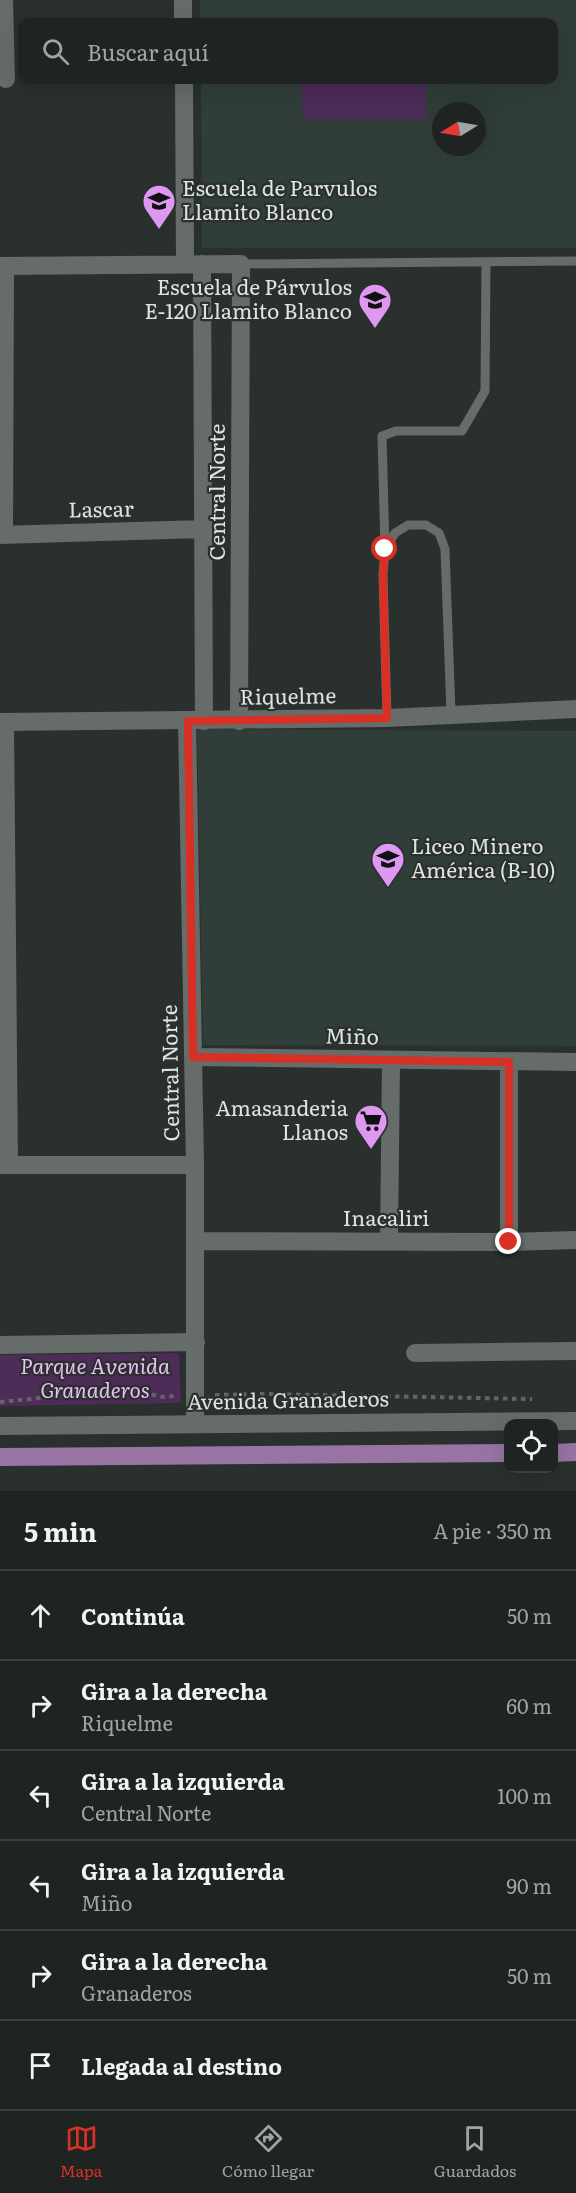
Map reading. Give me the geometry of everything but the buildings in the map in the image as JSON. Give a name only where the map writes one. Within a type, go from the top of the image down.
[{"type":"main road","points":[[558,1453],[576,1452]]},
{"type":"main road","points":[[0,1457],[504,1453]]},
{"type":"street","points":[[4,0],[9,79]]},
{"type":"street","points":[[183,0],[183,18]]},
{"type":"street","name":"Central Norte","points":[[184,84],[194,264],[203,529],[196,721],[193,1057],[195,1424]]},
{"type":"street","points":[[2,535],[3,266],[241,264]]},
{"type":"street","name":"Central Norte","points":[[239,721],[241,264]]},
{"type":"street","name":"Lascar","points":[[2,535],[203,529]]},
{"type":"street","name":"Riquelme","points":[[2,722],[387,718],[450,713],[576,709]]},
{"type":"street","points":[[2,722],[5,1165],[195,1165]]},
{"type":"street","name":"Miño","points":[[193,1057],[576,1062]]},
{"type":"street","points":[[389,1242],[391,1060]]},
{"type":"street","points":[[509,1062],[509,1242]]},
{"type":"street","name":"Inacaliri","points":[[195,1242],[576,1240]]},
{"type":"street","points":[[0,1345],[196,1342]]},
{"type":"street","points":[[415,1353],[576,1351]]},
{"type":"street","name":"Avenida Granaderos","points":[[0,1426],[576,1421]]},
{"type":"lane","points":[[241,264],[576,261]]},
{"type":"lane","points":[[387,718],[382,436],[396,431],[462,431],[485,391],[486,262]]},
{"type":"lane","points":[[385,549],[395,533],[408,525],[426,525],[439,533],[445,549],[450,713]]},
{"type":"path","points":[[0,1402],[131,1389],[162,1396],[263,1394],[541,1399]]},
{"type":"shaded area","points":[[200,0],[576,0],[576,248],[202,248],[201,84],[558,84],[558,18],[200,18]]},
{"type":"shaded area","name":"Liceo Minero América (B-10)","points":[[197,729],[576,731],[576,1046],[203,1045]]},
{"type":"green space","points":[[302,84],[426,84],[426,119],[303,119]]},
{"type":"green space","name":"Parque Avenida Granaderos","points":[[179,1353],[181,1403],[0,1406],[0,1355]]},
{"type":"place","name":"Escuela de Parvulos Llamito Blanco","points":[[159,230]]},
{"type":"place","name":"Escuela de Párvulos E-120 Llamito Blanco","points":[[375,329]]},
{"type":"place","name":"Liceo Minero América (B-10)","points":[[388,888]]},
{"type":"place","name":"Amasanderia Llanos","points":[[371,1150]]},
{"type":"route","points":[[385,549],[383,575],[387,718],[188,721],[193,1057],[509,1062],[509,1242]]}]
